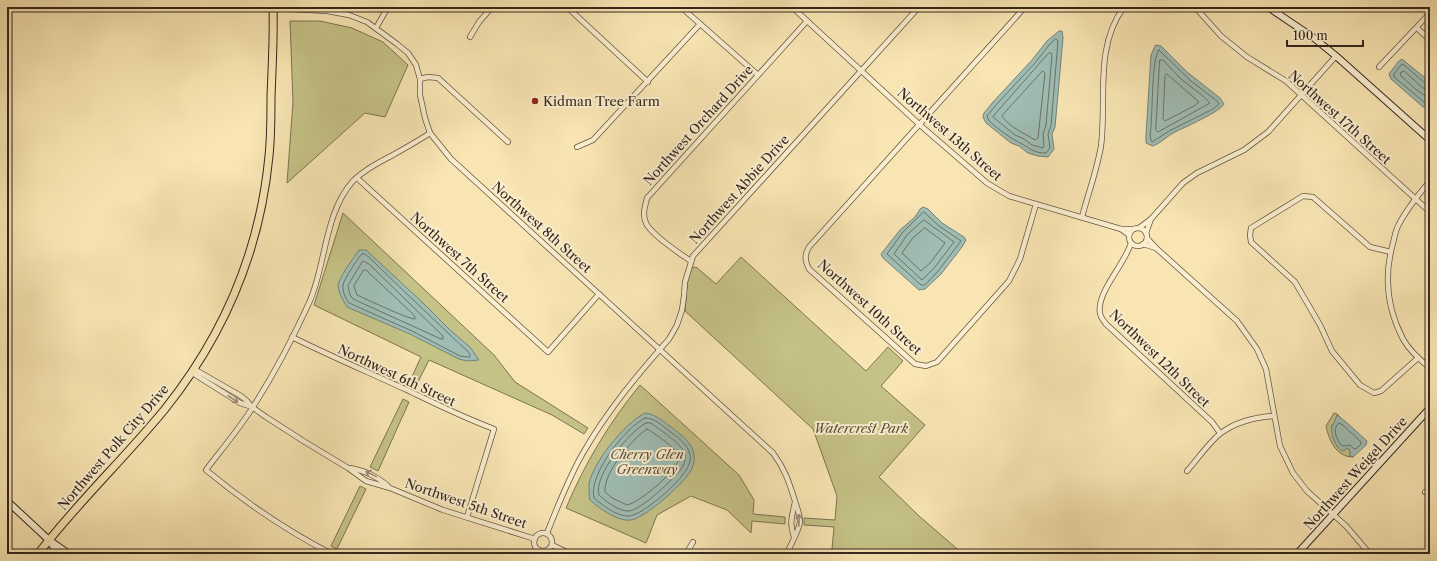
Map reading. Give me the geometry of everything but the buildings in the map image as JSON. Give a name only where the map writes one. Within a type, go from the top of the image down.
[{"type":"main road","name":"Northwest Polk City Drive","points":[[38,554],[146,431],[193,370],[211,343],[224,317],[248,259],[258,225],[269,156],[273,56],[273,7]]},
{"type":"street","name":"Northwest 8th Street","points":[[273,7],[327,11],[349,15],[367,22],[408,53],[416,65],[420,79],[420,94],[430,134],[451,159],[773,453],[783,467],[790,481],[800,522],[786,554]]},
{"type":"street","points":[[376,28],[388,7]]},
{"type":"street","points":[[470,36],[479,22],[492,7]]},
{"type":"street","points":[[567,7],[648,82]]},
{"type":"street","points":[[681,7],[758,75]]},
{"type":"street","name":"Northwest 13th Street","points":[[792,7],[920,125],[987,183],[1009,196],[1121,229],[1129,234]]},
{"type":"street","points":[[920,125],[1025,7]]},
{"type":"street","points":[[1082,217],[1101,146],[1105,59],[1111,29],[1124,7]]},
{"type":"street","name":"Northwest 17th Street","points":[[1195,7],[1221,36],[1247,57],[1286,81],[1302,94],[1430,212]]},
{"type":"street","points":[[1268,7],[1314,38],[1336,56],[1430,140]]},
{"type":"street","name":"Northwest Abbie Drive","points":[[547,533],[570,478],[599,428],[626,390],[669,339],[677,325],[684,296],[685,282],[693,256],[861,71],[916,8]]},
{"type":"street","points":[[1378,67],[1430,13]]},
{"type":"street","name":"Northwest Orchard Drive","points":[[691,261],[670,246],[646,224],[643,211],[647,198],[807,21]]},
{"type":"street","points":[[577,147],[593,140],[700,24]]},
{"type":"street","points":[[1417,28],[1430,40]]},
{"type":"street","points":[[1128,252],[1131,243],[1129,234],[1134,228],[1139,228],[1151,219],[1183,183],[1197,173],[1244,150],[1268,132],[1336,56]]},
{"type":"street","points":[[420,79],[428,77],[438,78],[508,142]]},
{"type":"street","name":"Northwest 10th Street","points":[[920,125],[809,247],[805,256],[809,269],[915,364],[926,366],[937,362],[1009,281],[1020,258],[1036,204]]},
{"type":"street","points":[[332,554],[289,531],[256,509],[206,470],[252,408],[279,362],[310,302],[320,270],[323,251],[341,200],[348,187],[357,178],[383,160],[430,134]]},
{"type":"street","name":"Northwest 7th Street","points":[[357,178],[548,352],[599,294]]},
{"type":"street","points":[[1430,182],[1415,199],[1397,227],[1391,252],[1387,282],[1391,312],[1403,340],[1418,358],[1430,368]]},
{"type":"street","points":[[1391,252],[1370,247],[1313,197],[1303,196],[1251,228],[1250,234],[1251,242],[1295,282],[1320,325],[1332,351],[1360,384],[1374,392],[1381,391],[1418,358]]},
{"type":"street","points":[[1143,244],[1151,219]]},
{"type":"street","name":"Northwest 13th Street","points":[[1121,229],[1134,228]]},
{"type":"street","points":[[1139,228],[1156,248],[1237,321],[1257,349],[1266,370],[1280,446],[1293,473],[1307,491],[1346,526],[1370,554]]},
{"type":"street","points":[[1131,243],[1137,246]]},
{"type":"street","points":[[1128,252],[1143,244],[1156,248]]},
{"type":"street","name":"Northwest 12th Street","points":[[1128,252],[1100,300],[1100,314],[1106,324],[1212,422],[1220,433]]},
{"type":"street","name":"Northwest 6th Street","points":[[292,337],[454,414],[494,429],[467,517]]},
{"type":"street","name":"Northwest 5th Street","points":[[193,370],[241,396],[252,408],[348,468],[366,482],[390,488],[429,504],[535,539]]},
{"type":"street","name":"Northwest Weigel Drive","points":[[1297,554],[1430,408]]},
{"type":"street","points":[[1187,471],[1220,433],[1240,423],[1258,417],[1274,416]]},
{"type":"street","name":"Northwest 5th Street","points":[[348,468],[362,470],[377,478],[390,488]]},
{"type":"street","points":[[1424,492],[1430,494]]},
{"type":"street","points":[[7,501],[49,540],[69,554]]},
{"type":"street","name":"Northwest 8th Street","points":[[794,537],[791,527],[795,502]]},
{"type":"street","points":[[547,533],[552,538],[552,545],[571,554]]},
{"type":"street","name":"Northwest 5th Street","points":[[547,533],[541,534],[535,539],[534,545],[539,553],[548,550],[552,545]]},
{"type":"street","points":[[49,540],[59,554]]},
{"type":"street","points":[[686,554],[693,542]]},
{"type":"street","points":[[319,554],[322,549]]},
{"type":"green space","points":[[290,21],[320,21],[352,28],[383,42],[408,65],[385,117],[365,113],[287,183],[293,102]]},
{"type":"green space","name":"Cherry Glen Greenway","points":[[343,213],[494,355],[515,382],[588,428],[584,434],[552,415],[429,360],[416,386],[409,383],[421,357],[314,305]]},
{"type":"green space","name":"Watercrest Park","points":[[741,257],[866,371],[888,347],[903,361],[881,386],[925,425],[879,477],[919,516],[963,554],[831,554],[834,527],[804,525],[804,518],[835,520],[837,496],[813,429],[685,311],[687,284],[691,268],[696,267],[716,284]]},
{"type":"green space","name":"Cherry Glen Greenway","points":[[640,385],[739,475],[754,500],[753,514],[785,517],[785,524],[752,521],[751,533],[727,510],[691,496],[657,515],[646,543],[566,508],[581,475],[598,444]]},
{"type":"green space","points":[[403,399],[409,402],[378,471],[370,467]]},
{"type":"green space","points":[[1334,413],[1337,414],[1342,419],[1338,416],[1334,425],[1332,425],[1334,439],[1344,450],[1347,448],[1349,449],[1350,456],[1353,457],[1342,454],[1331,442],[1326,426]]},
{"type":"green space","points":[[360,486],[366,489],[337,549],[331,546]]},
{"type":"water","points":[[1059,31],[1062,31],[1063,38],[1055,127],[1052,134],[1054,149],[1048,157],[1038,156],[1028,153],[1019,146],[1011,143],[986,123],[983,117],[984,113],[993,102],[1032,60],[1047,41]]},
{"type":"water","points":[[1156,45],[1161,46],[1187,72],[1220,98],[1224,104],[1216,111],[1169,135],[1153,146],[1146,143],[1146,135],[1151,55]]},
{"type":"water","points":[[1402,59],[1430,82],[1430,105],[1428,107],[1423,107],[1391,79],[1389,74]]},
{"type":"water","points":[[923,207],[928,209],[942,223],[964,237],[966,240],[941,274],[925,289],[919,290],[883,258],[881,254],[900,230],[915,217]]},
{"type":"water","points":[[359,250],[366,250],[451,331],[470,347],[479,360],[467,361],[459,359],[410,334],[347,307],[340,294],[338,286],[343,273]]},
{"type":"water","points":[[645,413],[659,418],[686,439],[693,451],[694,462],[686,478],[654,507],[637,518],[631,520],[620,519],[609,514],[590,500],[589,484],[597,465],[611,444],[628,425]]},
{"type":"water","points":[[1337,415],[1367,441],[1366,445],[1353,457],[1350,456],[1349,449],[1347,448],[1343,451],[1340,450],[1335,444],[1332,436],[1332,425]]},
{"type":"place","name":"Kidman Tree Farm","points":[[535,101]]}]
